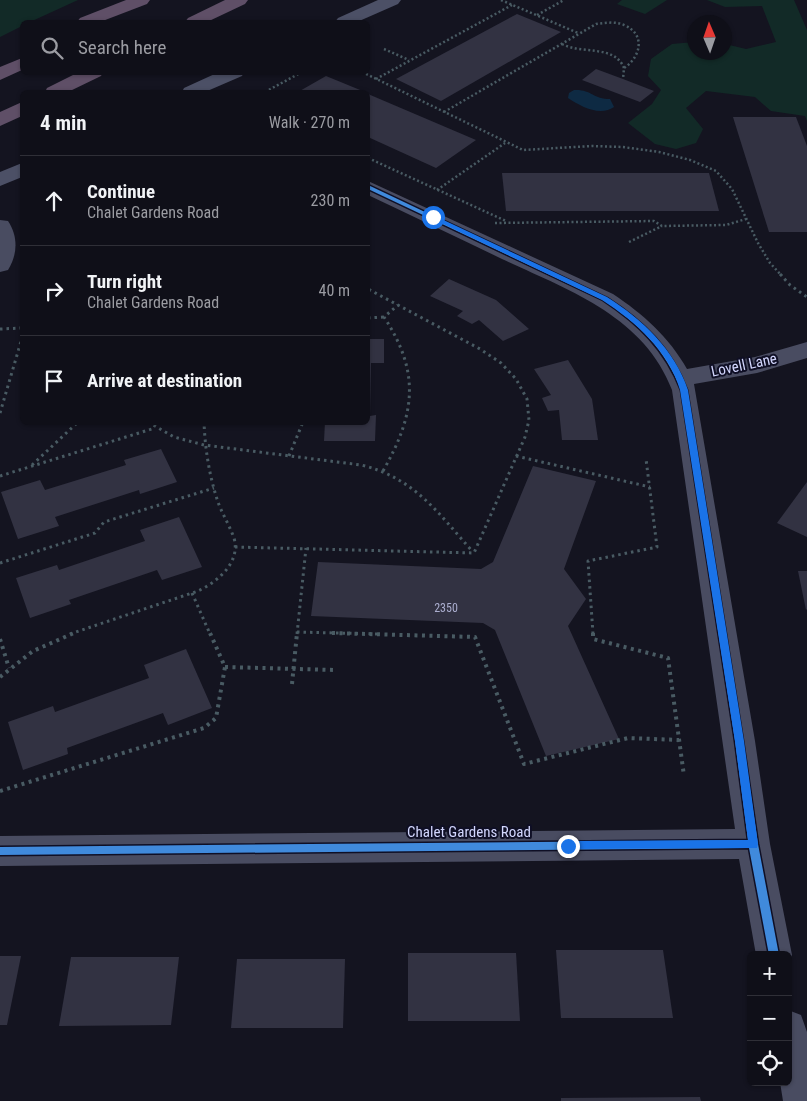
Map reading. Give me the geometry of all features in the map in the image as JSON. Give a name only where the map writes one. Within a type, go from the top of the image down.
[{"type":"highway","points":[[91,20],[141,0]]},
{"type":"highway","points":[[107,20],[148,0]]},
{"type":"highway","points":[[198,20],[239,0]]},
{"type":"highway","points":[[0,58],[20,49]]},
{"type":"highway","points":[[0,74],[20,64]]},
{"type":"highway","points":[[58,90],[88,75]]},
{"type":"highway","points":[[0,120],[20,109]]},
{"type":"street","points":[[348,20],[392,0]]},
{"type":"street","points":[[195,90],[228,75]]},
{"type":"street","points":[[0,180],[20,170]]},
{"type":"street","points":[[370,188],[605,299],[624,311],[657,341],[680,378],[684,390],[726,654],[753,844],[773,951]]},
{"type":"street","points":[[0,226],[6,249],[0,265]]},
{"type":"street","name":"Lovell Lane","points":[[680,378],[757,365],[807,350]]},
{"type":"street","name":"Chalet Gardens Road","points":[[0,851],[753,844]]},
{"type":"street","points":[[790,1041],[802,1101]]},
{"type":"path","points":[[501,0],[579,33]]},
{"type":"path","points":[[537,15],[564,0]]},
{"type":"path","points":[[375,79],[512,5]]},
{"type":"path","points":[[444,112],[592,25],[603,22],[626,26],[638,38],[640,47],[638,56],[634,64],[624,68]]},
{"type":"path","points":[[561,43],[574,50],[610,53],[623,64],[623,79]]},
{"type":"path","points":[[384,49],[410,60]]},
{"type":"path","points":[[269,90],[296,75]]},
{"type":"path","points":[[368,75],[523,150],[592,146],[623,147],[658,152],[690,160],[716,171],[732,189],[770,263],[790,285],[807,297]]},
{"type":"path","points":[[437,190],[506,142]]},
{"type":"path","points":[[370,159],[507,221]]},
{"type":"path","points":[[629,242],[662,226],[726,225],[746,219]]},
{"type":"path","points":[[464,232],[474,225],[507,221],[654,221],[662,226]]},
{"type":"path","points":[[370,290],[480,349],[501,363],[516,379],[527,400],[529,420],[516,456],[474,553]]},
{"type":"path","points":[[370,318],[384,317],[398,306]]},
{"type":"path","points":[[383,471],[401,439],[409,412],[411,383],[406,359],[395,332],[384,317]]},
{"type":"path","points":[[0,329],[20,328]]},
{"type":"path","points":[[0,413],[20,345]]},
{"type":"path","points":[[30,467],[75,425]]},
{"type":"path","points":[[152,425],[176,438],[205,445],[361,465],[383,471],[399,478],[420,494],[474,553]]},
{"type":"path","points":[[0,677],[19,659],[52,641],[192,593],[212,584],[228,569],[235,547],[233,536],[220,511],[214,488],[205,445],[204,425]]},
{"type":"path","points":[[289,456],[301,425]]},
{"type":"path","points":[[0,476],[155,428]]},
{"type":"path","points":[[516,456],[650,487]]},
{"type":"path","points":[[646,459],[657,547],[588,560],[593,639],[668,658],[684,776]]},
{"type":"path","points":[[0,563],[95,533],[104,522],[214,488]]},
{"type":"path","points":[[235,547],[474,553]]},
{"type":"path","points":[[292,684],[306,548]]},
{"type":"path","points":[[0,791],[204,728],[216,718],[225,667],[192,593]]},
{"type":"path","points":[[297,632],[474,637],[524,764],[628,738],[679,740]]},
{"type":"path","points":[[0,639],[10,668]]},
{"type":"path","points":[[225,667],[335,670]]},
{"type":"green space","points":[[0,0],[78,0],[34,20],[20,20],[20,27],[0,37]]},
{"type":"green space","points":[[622,0],[667,0],[645,14],[617,4]]},
{"type":"green space","points":[[707,0],[794,0],[807,30],[807,121],[805,116],[771,111],[755,97],[706,91],[686,108],[703,129],[696,143],[676,149],[655,144],[628,123],[652,104],[661,90],[648,76],[651,59],[672,44],[687,43],[687,60],[732,60],[732,46],[746,49],[776,42],[762,6],[725,7]]},
{"type":"water","points":[[574,90],[610,99],[614,107],[608,110],[596,111],[584,107],[568,98],[569,93]]},
{"type":"building","points":[[517,14],[561,32],[441,101],[396,79]]},
{"type":"building","points":[[596,69],[654,91],[640,102],[582,80]]},
{"type":"building","points":[[326,76],[360,90],[302,90]]},
{"type":"building","points":[[370,95],[476,140],[436,168],[370,138]]},
{"type":"building","points":[[733,117],[796,117],[807,146],[807,232],[769,232]]},
{"type":"building","points":[[502,173],[709,173],[719,211],[506,211]]},
{"type":"building","points":[[449,279],[496,300],[529,329],[503,341],[479,320],[472,324],[457,316],[463,311],[430,296]]},
{"type":"building","points":[[370,339],[384,339],[384,363],[371,363],[370,416]]},
{"type":"building","points":[[568,360],[592,399],[598,440],[562,440],[559,410],[548,411],[542,398],[551,395],[534,369]]},
{"type":"building","points":[[376,415],[375,441],[324,441],[325,425],[370,425],[370,416]]},
{"type":"building","points":[[161,449],[177,482],[140,494],[139,490],[55,517],[59,526],[18,539],[1,492],[40,480],[45,490],[126,465],[124,460]]},
{"type":"building","points":[[533,466],[596,481],[564,569],[586,599],[568,626],[619,739],[546,756],[495,630],[483,623],[311,616],[318,562],[481,569],[493,562]]},
{"type":"building","points":[[807,482],[807,537],[777,523]]},
{"type":"building","points":[[179,517],[202,567],[162,580],[157,570],[69,600],[71,604],[30,618],[16,578],[57,565],[59,570],[145,541],[140,530]]},
{"type":"building","points":[[798,571],[807,571],[806,610]]},
{"type":"building","points":[[186,649],[212,708],[168,725],[163,713],[67,748],[68,754],[23,770],[8,722],[53,706],[55,712],[149,678],[144,665]]},
{"type":"building","points":[[556,950],[663,950],[673,1018],[561,1018]]},
{"type":"building","points":[[408,953],[516,953],[520,1021],[408,1021]]},
{"type":"building","points":[[0,956],[21,956],[7,1025],[0,1025]]},
{"type":"building","points":[[71,957],[179,957],[171,1025],[59,1026]]},
{"type":"building","points":[[237,959],[345,959],[343,1028],[231,1028]]},
{"type":"building","points":[[700,1097],[701,1101],[561,1101],[561,1098]]},
{"type":"cycle path","points":[[370,188],[605,299],[618,307],[653,338],[679,376],[684,390],[739,741],[753,844],[773,951]]},
{"type":"cycle path","points":[[0,851],[753,844]]},
{"type":"route","points":[[433,217],[605,299],[624,311],[657,341],[680,378],[684,390],[739,741],[753,844],[568,846]]}]
